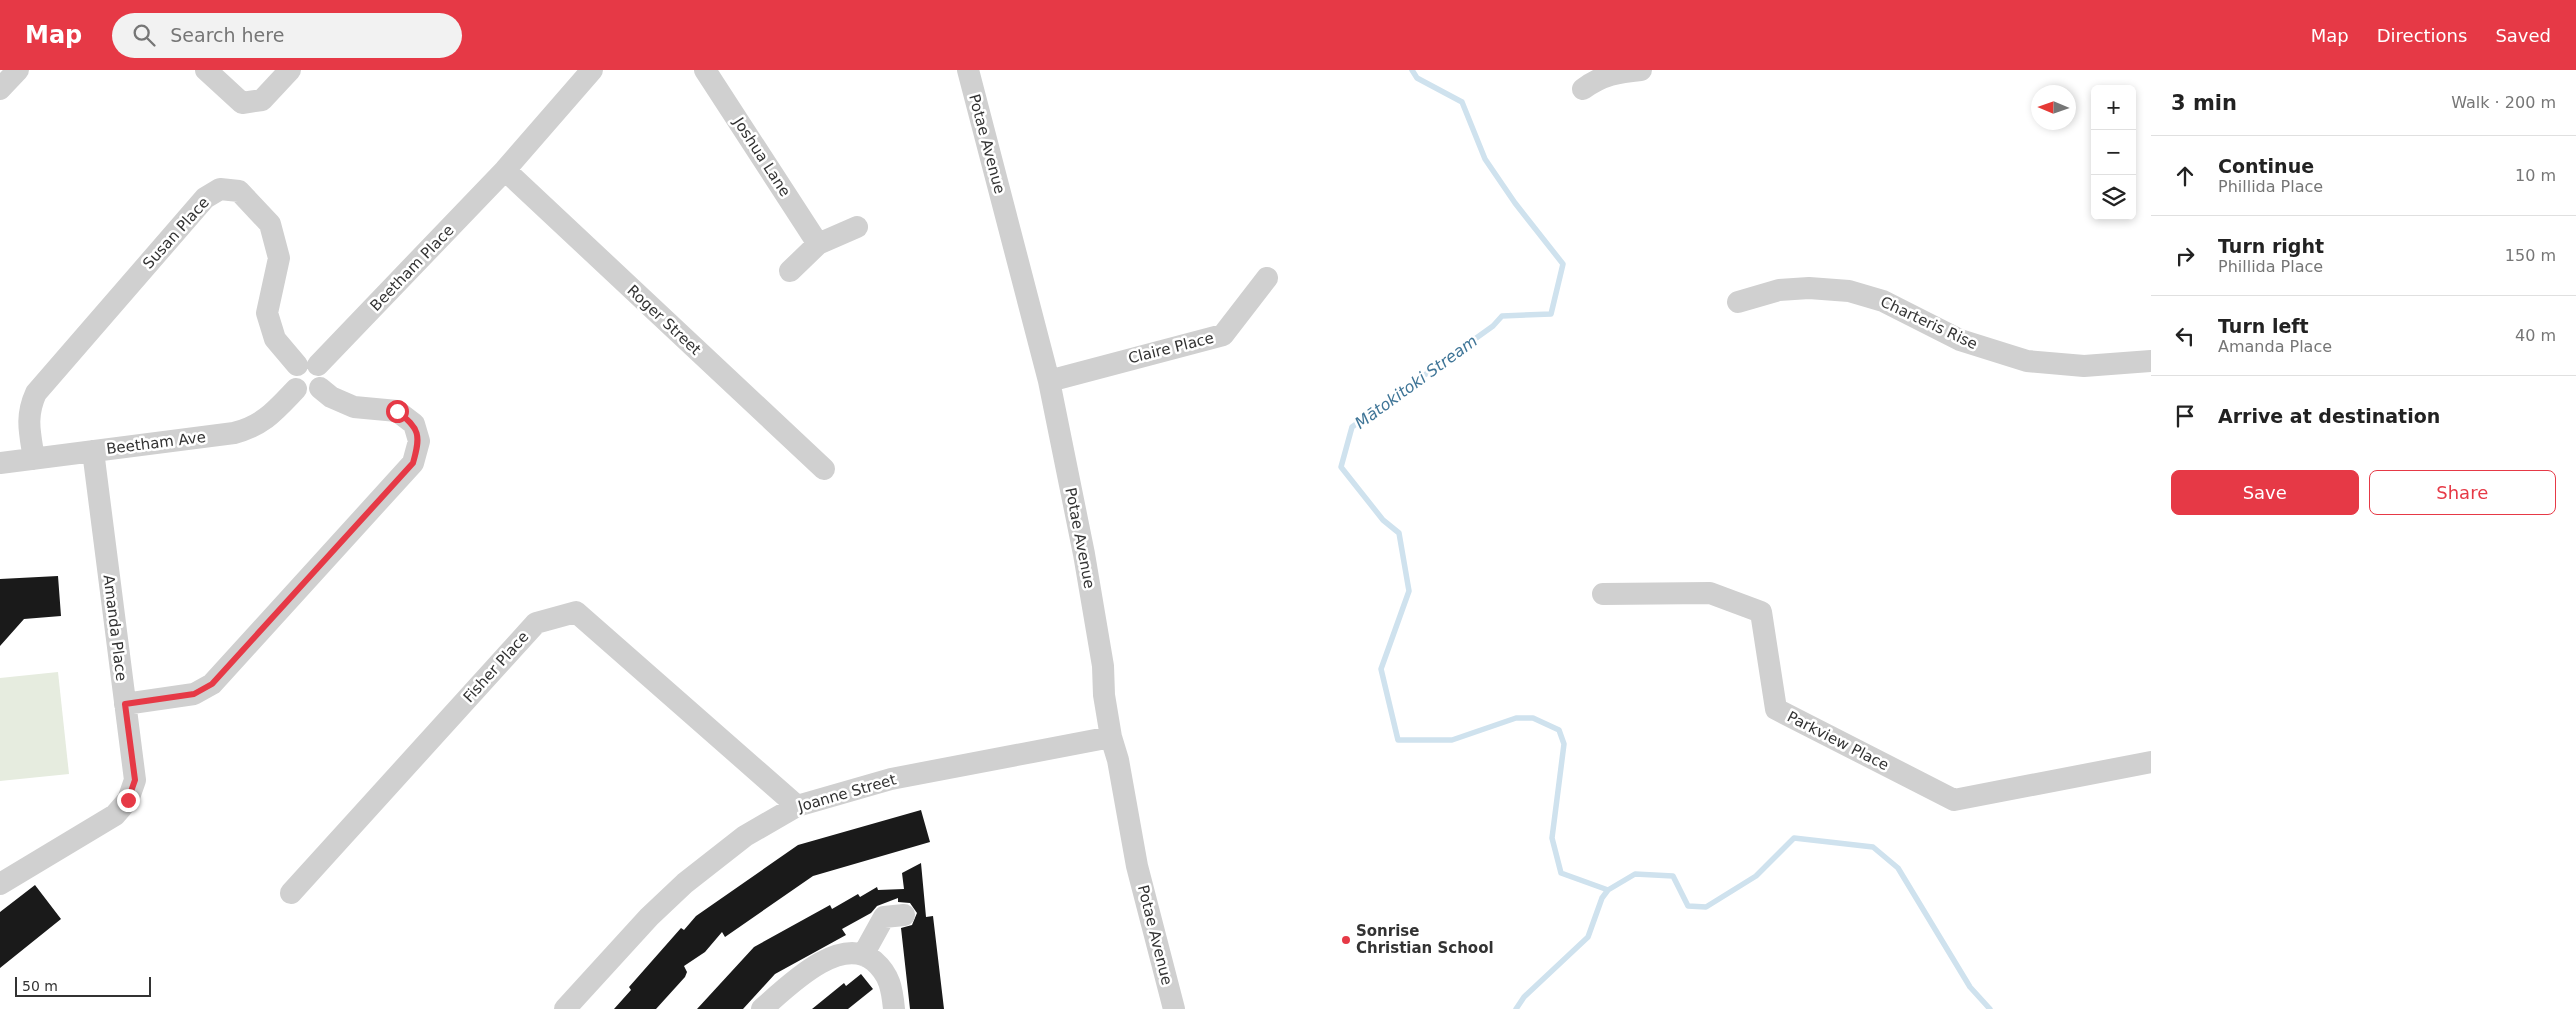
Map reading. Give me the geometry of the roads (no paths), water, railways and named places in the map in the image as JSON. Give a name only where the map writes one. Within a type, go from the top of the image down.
[{"type":"street","points":[[0,89],[18,70]]},
{"type":"street","points":[[206,70],[242,103],[262,100],[290,70]]},
{"type":"street","name":"Beetham Place","points":[[307,365],[505,170],[592,70]]},
{"type":"street","name":"Joshua Lane","points":[[705,70],[818,244]]},
{"type":"street","name":"Potae Avenue","points":[[968,70],[1049,380],[1084,554],[1103,666],[1104,695],[1137,866],[1174,1009]]},
{"type":"street","points":[[1583,88],[1610,73],[1641,70]]},
{"type":"street","name":"Roger Street","points":[[505,170],[824,470]]},
{"type":"street","name":"Susan Place","points":[[34,459],[29,425],[29,408],[36,393],[205,198],[220,189],[239,191],[270,224],[279,258],[268,313],[275,339],[307,365]]},
{"type":"street","points":[[790,271],[818,244],[857,227]]},
{"type":"street","name":"Claire Place","points":[[1049,380],[1223,335],[1267,278]]},
{"type":"street","name":"Charteris Rise","points":[[1738,302],[1779,290],[1809,288],[1849,291],[1883,301],[1960,340],[2028,361],[2084,366],[2151,362]]},
{"type":"street","points":[[307,365],[323,374],[320,388],[308,394],[296,388],[291,377],[307,365]]},
{"type":"street","name":"Beetham Ave","points":[[0,463],[234,433],[253,428],[270,417],[296,388]]},
{"type":"street","points":[[125,704],[194,694],[212,684],[413,463],[419,441],[414,424],[397,411],[354,407],[331,397],[320,388]]},
{"type":"street","name":"Amanda Place","points":[[0,884],[115,814],[128,800],[135,780],[93,451]]},
{"type":"street","name":"Parkview Place","points":[[1603,594],[1710,593],[1760,612],[1776,710],[1954,800],[2151,762]]},
{"type":"street","name":"Fisher Place","points":[[291,893],[536,623],[576,612],[798,806]]},
{"type":"street","name":"Joanne Street","points":[[565,1009],[649,917],[685,883],[745,836],[798,806],[891,779],[1112,737]]},
{"type":"street","points":[[864,955],[884,917],[904,915]]},
{"type":"street","points":[[762,1009],[801,975],[832,957],[852,952],[864,955],[885,970],[891,985],[894,1009]]},
{"type":"waterway","name":"Mātokitoki Stream","points":[[1412,70],[1417,78],[1462,102],[1485,159],[1515,203],[1563,264],[1551,314],[1502,316],[1493,326],[1352,427],[1341,467],[1383,520],[1399,533],[1409,591],[1381,669],[1398,740],[1452,740],[1516,718],[1533,718],[1559,730],[1564,744],[1552,838],[1561,873],[1608,890],[1635,874],[1673,876],[1688,906],[1706,907],[1756,876],[1794,838],[1873,847],[1898,868],[1970,987],[1990,1009]]},
{"type":"waterway","points":[[1516,1009],[1524,997],[1588,937],[1602,898],[1608,890]]},
{"type":"place","name":"Sonrise Christian School","points":[[1346,940]]}]
